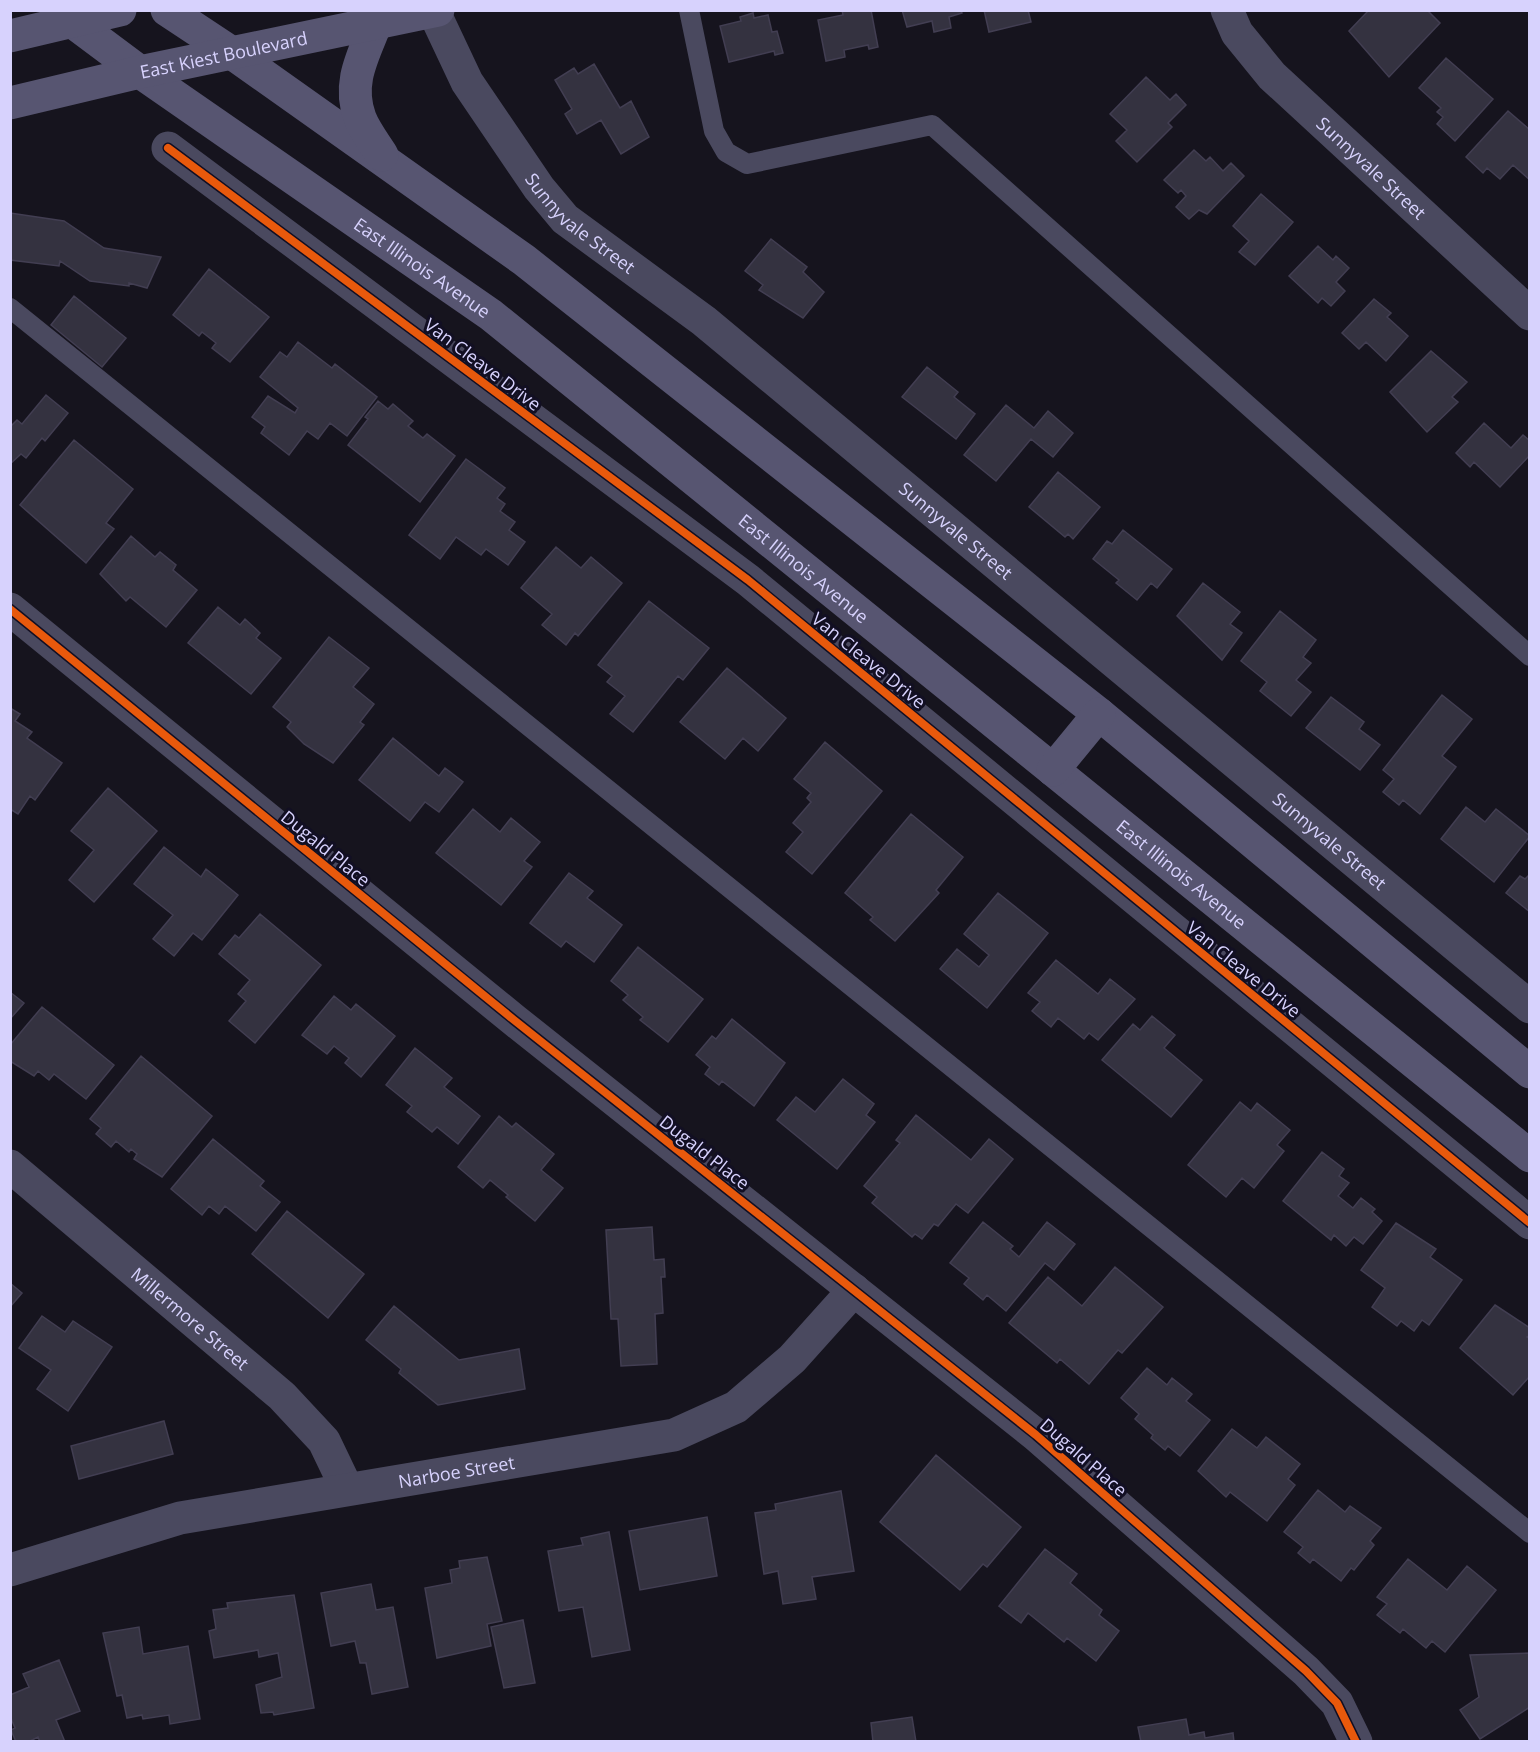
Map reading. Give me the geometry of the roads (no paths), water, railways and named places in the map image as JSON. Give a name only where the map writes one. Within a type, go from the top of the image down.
[{"type":"main road","points":[[10,36],[64,16],[120,10]]},
{"type":"main road","points":[[167,10],[232,53],[524,260],[1099,714],[1530,1072]]},
{"type":"main road","name":"East Kiest Boulevard","points":[[10,104],[140,72],[436,11]]},
{"type":"main road","name":"East Illinois Avenue","points":[[64,16],[140,72],[491,315],[1530,1156]]},
{"type":"main road","points":[[376,23],[355,77],[355,100],[361,120],[388,165]]},
{"type":"main road","points":[[1053,770],[1099,714]]},
{"type":"street","name":"Sunnyvale Street","points":[[1227,10],[1237,33],[1272,76],[1530,314]]},
{"type":"street","name":"Sunnyvale Street","points":[[436,11],[467,82],[539,188],[565,219],[704,321],[1530,1007]]},
{"type":"street","name":"Van Cleave Drive","points":[[168,148],[748,580],[1530,1223]]},
{"type":"street","name":"Dugald Place","points":[[10,609],[514,1020],[1036,1435],[1306,1671],[1337,1703],[1356,1742]]},
{"type":"street","name":"Millermore Street","points":[[10,1166],[282,1396],[324,1441],[347,1489]]},
{"type":"street","name":"Narboe Street","points":[[10,1570],[180,1518],[674,1435],[736,1407],[792,1359],[854,1290]]},
{"type":"lane","points":[[689,10],[714,131],[726,152],[747,164],[932,125],[1530,656]]},
{"type":"lane","points":[[10,308],[1530,1533]]}]
